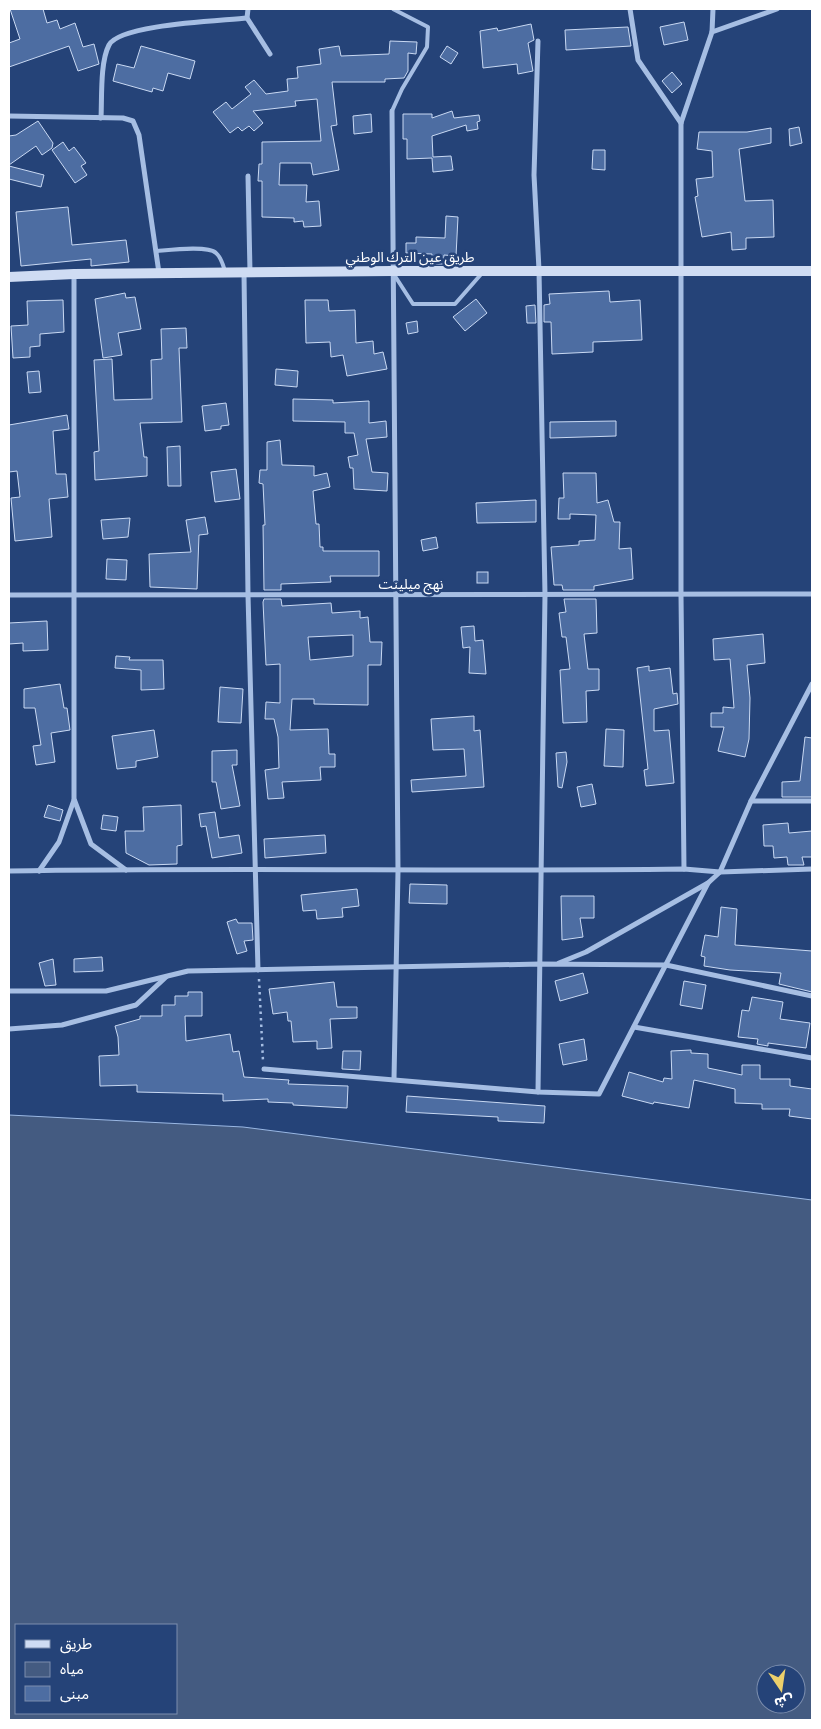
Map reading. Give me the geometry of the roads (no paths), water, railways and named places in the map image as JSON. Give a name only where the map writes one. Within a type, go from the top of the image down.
[{"type":"main road","name":"طريق عين الترك الوطني","points":[[9,277],[74,274],[247,272],[812,271]]},
{"type":"street","points":[[248,9],[247,18],[270,54]]},
{"type":"street","points":[[630,9],[638,60],[681,123]]},
{"type":"street","points":[[684,869],[681,595],[681,123],[712,32],[713,9]]},
{"type":"street","points":[[712,32],[777,9]]},
{"type":"street","points":[[101,118],[106,53],[110,42],[121,35],[146,28],[247,18]]},
{"type":"street","points":[[538,41],[534,175],[539,270],[545,595],[543,871],[538,1092]]},
{"type":"street","points":[[392,111],[398,871],[394,1079]]},
{"type":"street","points":[[9,116],[123,118],[133,121],[139,134],[158,251],[159,273]]},
{"type":"street","points":[[248,176],[248,595],[257,868],[258,970]]},
{"type":"street","points":[[39,871],[59,842],[74,799],[74,274]]},
{"type":"street","name":"نهج ميلينت","points":[[9,595],[812,594]]},
{"type":"street","points":[[556,964],[586,952],[708,883],[720,872],[751,801],[812,685]]},
{"type":"street","points":[[74,799],[91,844],[126,870]]},
{"type":"street","points":[[751,801],[812,801]]},
{"type":"street","points":[[9,871],[257,868],[398,871],[684,869],[720,872],[812,869]]},
{"type":"street","points":[[264,1069],[538,1092],[599,1094],[708,883]]},
{"type":"street","points":[[9,992],[106,991],[188,971],[396,966],[666,964],[812,996]]},
{"type":"street","points":[[9,1028],[62,1025],[136,1004],[166,976]]},
{"type":"street","points":[[634,1027],[812,1058]]},
{"type":"lane","points":[[392,111],[402,88],[427,47],[428,26],[393,9]]},
{"type":"lane","points":[[158,251],[213,250],[217,254],[226,273]]},
{"type":"lane","points":[[392,271],[413,304],[455,304],[484,271]]},
{"type":"water","points":[[9,1115],[243,1127],[812,1200],[812,1720],[9,1720]]}]
